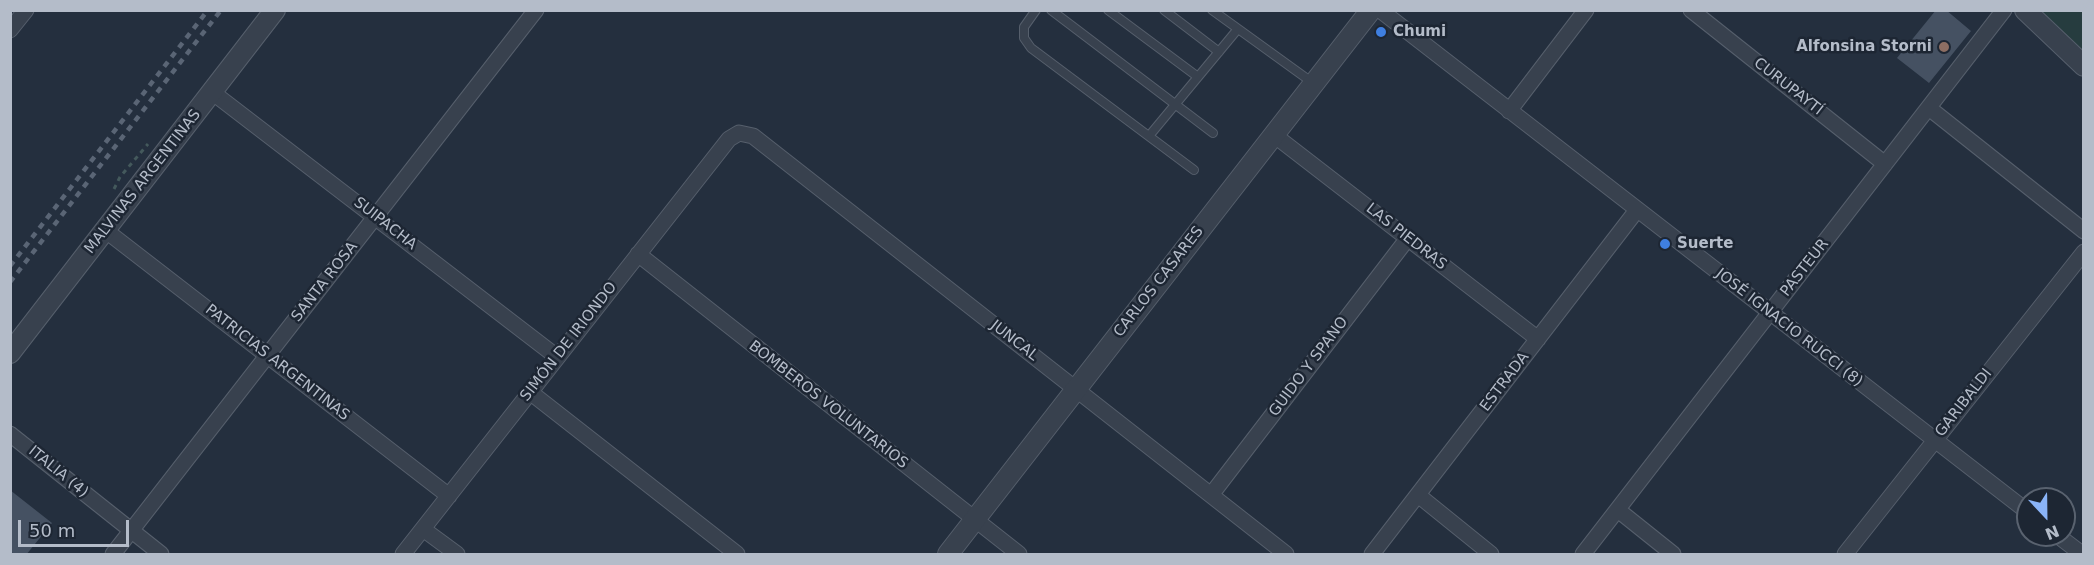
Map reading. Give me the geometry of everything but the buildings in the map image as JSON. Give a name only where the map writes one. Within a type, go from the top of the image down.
[{"type":"street","points":[[10,30],[26,10]]},
{"type":"street","name":"MALVINAS ARGENTINAS","points":[[10,352],[275,10]]},
{"type":"street","name":"SANTA ROSA","points":[[113,555],[536,10]]},
{"type":"street","name":"CARLOS CASARES","points":[[948,555],[1371,10]]},
{"type":"street","name":"JOSÉ IGNACIO RUCCI (8)","points":[[1380,10],[2016,503]]},
{"type":"street","points":[[1509,111],[1586,10]]},
{"type":"street","name":"CURUPAYTÍ","points":[[1691,10],[1885,164]]},
{"type":"street","name":"PASTEUR","points":[[1583,555],[2004,10]]},
{"type":"street","points":[[2025,10],[2084,66]]},
{"type":"street","name":"SUIPACHA","points":[[212,92],[557,357]]},
{"type":"street","points":[[1929,108],[2084,231]]},
{"type":"street","name":"SIMÓN DE IRIONDO","points":[[403,555],[729,139],[739,133]]},
{"type":"street","name":"JUNCAL","points":[[739,133],[753,136],[1286,555]]},
{"type":"street","name":"LAS PIEDRAS","points":[[1274,135],[1538,339]]},
{"type":"street","name":"ESTRADA","points":[[1372,555],[1637,210]]},
{"type":"street","name":"PATRICIAS ARGENTINAS","points":[[105,230],[448,496]]},
{"type":"street","name":"GUIDO Y SPANO","points":[[1211,495],[1408,238]]},
{"type":"street","name":"GARIBALDI","points":[[1845,555],[2084,252]]},
{"type":"street","name":"BOMBEROS VOLUNTARIOS","points":[[638,254],[1019,555]]},
{"type":"street","points":[[530,392],[737,555]]},
{"type":"street","name":"ITALIA (4)","points":[[10,434],[161,555]]},
{"type":"street","points":[[1418,495],[1491,555]]},
{"type":"street","points":[[1618,510],[1673,555]]},
{"type":"street","points":[[423,529],[457,555]]},
{"type":"lane","points":[[1036,10],[1024,27],[1024,38],[1031,48],[1194,170]]},
{"type":"lane","points":[[1051,10],[1174,106],[1213,133]]},
{"type":"lane","points":[[1108,10],[1198,77]]},
{"type":"lane","points":[[1164,10],[1219,52]]},
{"type":"lane","points":[[1212,10],[1314,84]]},
{"type":"lane","points":[[1149,136],[1237,30]]},
{"type":"green space","points":[[2033,11],[2083,11],[2083,55]]},
{"type":"railway","points":[[10,266],[208,10]]},
{"type":"railway","points":[[10,282],[221,10]]},
{"type":"place","name":"Chumi","points":[[1381,32]]},
{"type":"place","name":"Alfonsina Storni","points":[[1944,47]]},
{"type":"place","name":"Suerte","points":[[1665,244]]}]
